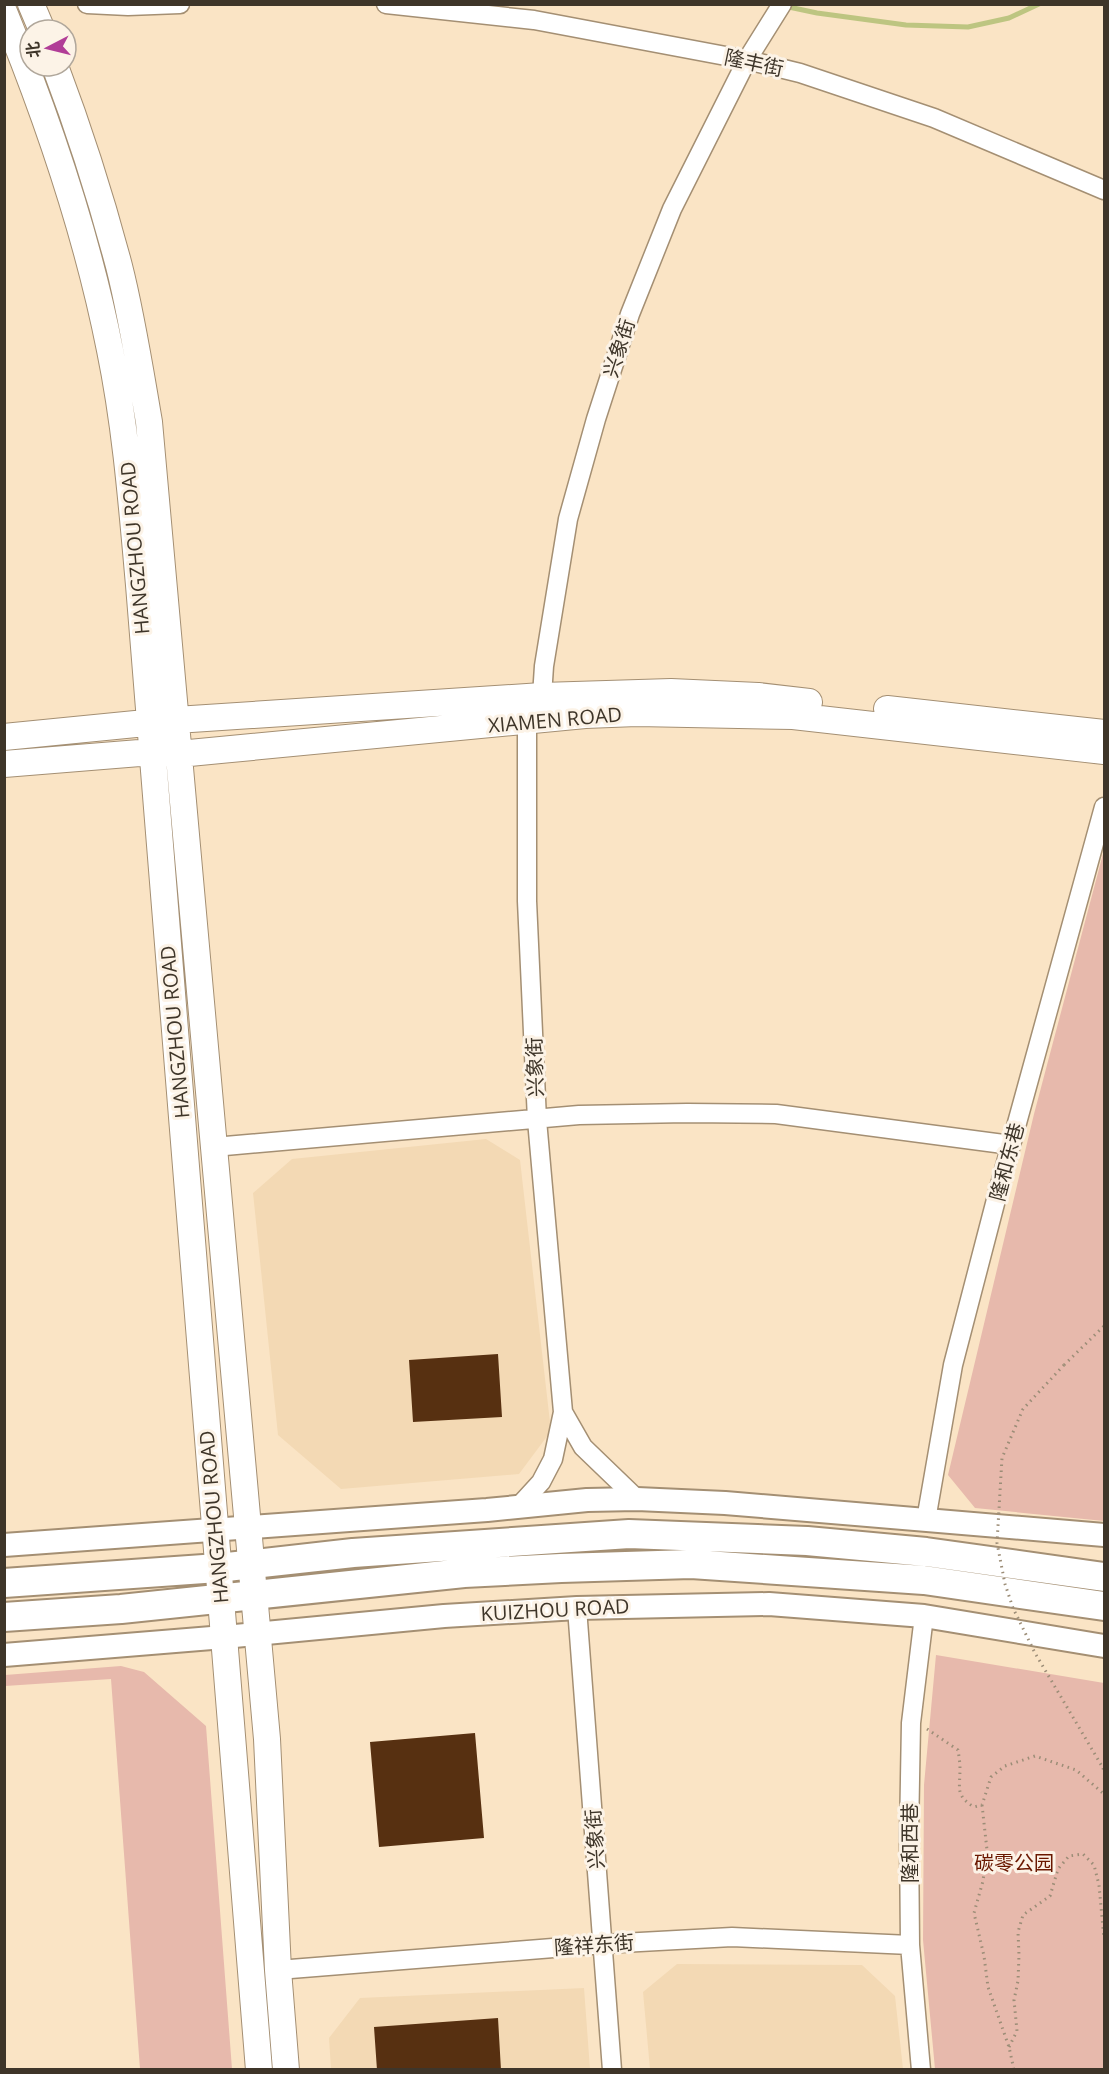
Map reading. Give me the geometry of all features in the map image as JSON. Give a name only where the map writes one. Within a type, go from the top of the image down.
[{"type":"main road","points":[[31,4],[37,18]]},
{"type":"main road","name":"HANGZHOU ROAD","points":[[4,12],[43,111],[70,190],[95,278],[111,351],[128,474],[259,2070]]},
{"type":"main road","name":"HANGZHOU ROAD","points":[[60,78],[86,150],[119,267],[136,348],[148,422],[255,1595],[267,1739],[278,1970],[286,2070]]},
{"type":"main road","name":"XIAMEN ROAD","points":[[4,737],[176,720],[542,696],[671,692],[758,696],[1104,733]]},
{"type":"main road","name":"XIAMEN ROAD","points":[[4,764],[152,752],[179,754],[585,715],[637,713],[793,717],[1104,751]]},
{"type":"main road","points":[[4,1583],[218,1568],[375,1551],[640,1534],[807,1541],[926,1552],[1104,1577]]},
{"type":"main road","name":"KUIZHOU ROAD","points":[[4,1617],[121,1609],[464,1573],[691,1564],[924,1580],[1104,1606]]},
{"type":"street","points":[[87,4],[128,6],[180,4]]},
{"type":"street","name":"隆丰街","points":[[386,4],[534,20],[747,60],[800,73],[934,118],[1104,190]]},
{"type":"street","name":"兴象街","points":[[542,696],[544,666],[568,519],[596,420],[630,314],[672,209],[747,60],[782,4]]},
{"type":"street","name":"兴象街","points":[[519,1506],[541,1482],[553,1459],[563,1412],[537,1120],[528,901],[527,722]]},
{"type":"street","name":"隆和东巷","points":[[926,1520],[953,1365],[1104,807]]},
{"type":"street","points":[[214,1147],[579,1115],[687,1113],[776,1114],[1011,1145]]},
{"type":"street","name":"兴象街","points":[[563,1412],[583,1447],[637,1499]]},
{"type":"street","points":[[4,1545],[587,1500],[637,1499],[725,1503],[1104,1535]]},
{"type":"street","name":"KUIZHOU ROAD","points":[[4,1655],[224,1638],[444,1616],[577,1608],[769,1604],[924,1616],[1104,1646]]},
{"type":"street","name":"兴象街","points":[[577,1608],[612,2070]]},
{"type":"street","name":"隆和西巷","points":[[921,2070],[910,1946],[911,1723],[924,1616]]},
{"type":"street","name":"隆祥东街","points":[[278,1970],[603,1944],[732,1937],[910,1946]]},
{"type":"path","points":[[1103,1770],[1035,1653],[1013,1608],[996,1543],[1002,1458],[1023,1409],[1104,1326]]},
{"type":"path","points":[[925,1727],[958,1750],[960,1768],[958,1790],[965,1801],[974,1807],[982,1805]]},
{"type":"path","points":[[1014,2070],[1009,2047],[988,1987],[984,1956],[974,1913],[983,1881],[987,1850],[982,1805],[991,1777],[1005,1766],[1035,1756],[1076,1770],[1104,1794]]},
{"type":"path","points":[[1009,2047],[1017,2031],[1014,2000],[1018,1972],[1018,1932],[1023,1915],[1050,1896],[1058,1869],[1069,1856],[1083,1854],[1094,1865],[1099,1885],[1104,1939]]},
{"type":"shaded area","points":[[486,1139],[520,1160],[551,1431],[519,1474],[341,1489],[278,1435],[253,1193],[292,1159]]},
{"type":"shaded area","points":[[677,1964],[862,1965],[895,1996],[903,2069],[650,2069],[643,1992]]},
{"type":"shaded area","points":[[584,1988],[590,2069],[331,2069],[329,2038],[360,1998]]},
{"type":"green space","points":[[1104,850],[1104,1521],[975,1508],[948,1475],[1034,1114]]},
{"type":"green space","name":"碳零公园","points":[[936,1655],[1104,1683],[1104,2069],[935,2069],[923,1940],[924,1785]]},
{"type":"green space","points":[[121,1666],[144,1672],[206,1726],[232,2069],[140,2069],[111,1679],[5,1686],[5,1675]]},
{"type":"building","points":[[498,1354],[502,1417],[413,1422],[409,1360]]},
{"type":"building","points":[[475,1733],[484,1838],[379,1847],[370,1742]]},
{"type":"building","points":[[498,2018],[501,2070],[377,2070],[374,2027]]},
{"type":"waterway","points":[[784,6],[817,13],[906,25],[968,27],[1009,18],[1039,4]]}]
